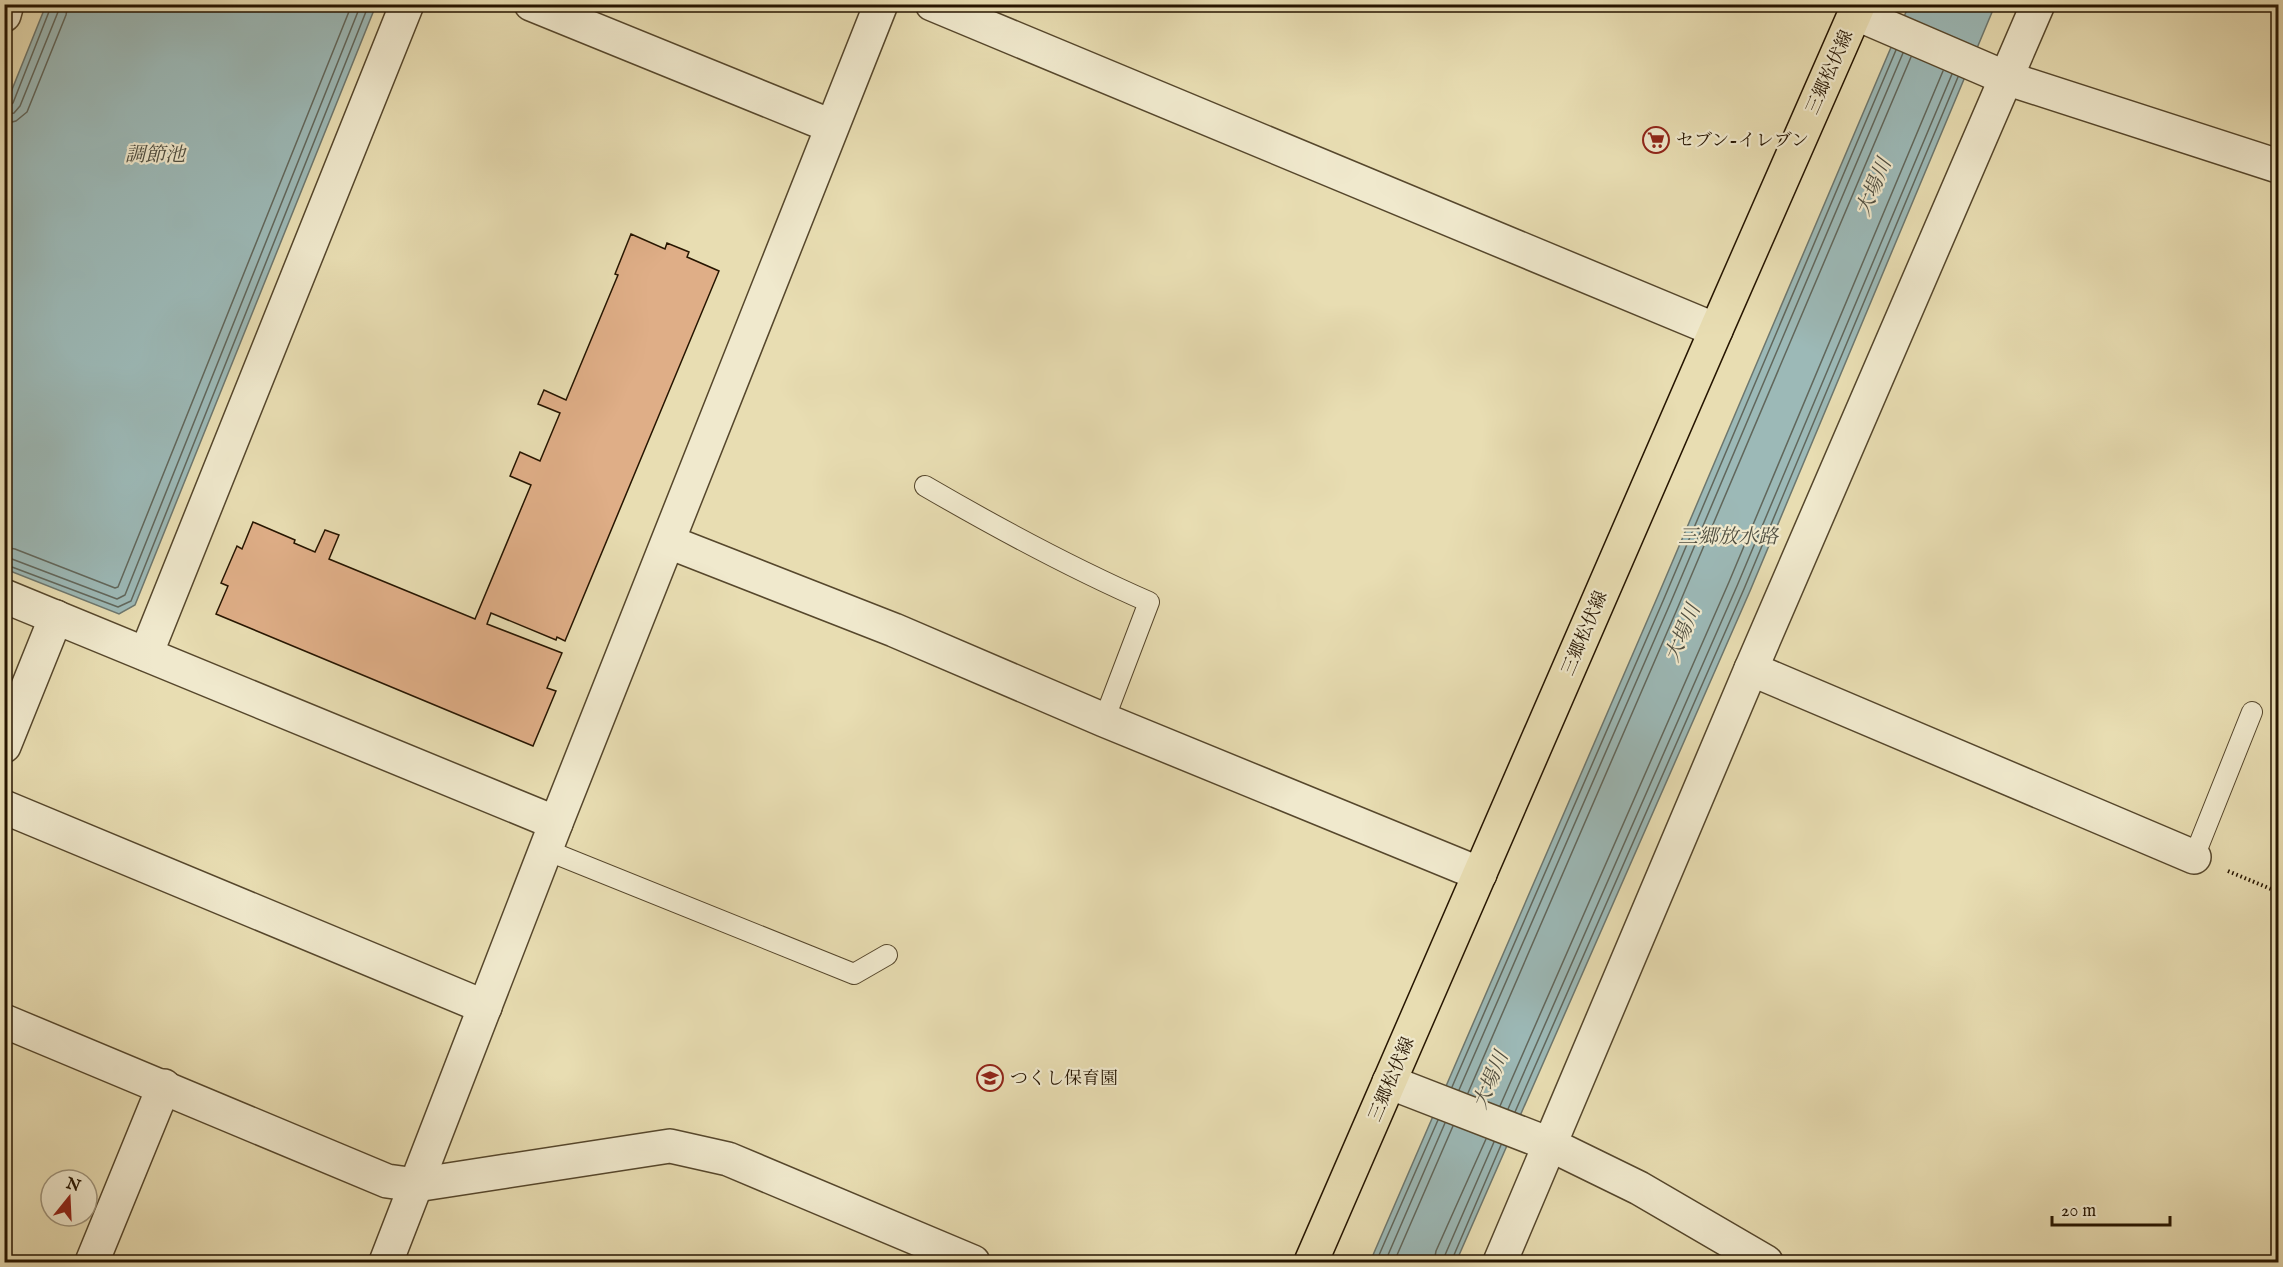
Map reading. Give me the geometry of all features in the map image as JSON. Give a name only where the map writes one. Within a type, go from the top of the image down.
[{"type":"main road","name":"三郷松伏線","points":[[1311,1263],[1404,1087],[1480,874],[1716,330],[1866,14]]},
{"type":"street","points":[[4,15],[7,4]]},
{"type":"street","points":[[146,654],[407,4]]},
{"type":"street","points":[[531,4],[831,126]]},
{"type":"street","points":[[386,1263],[551,837],[881,4]]},
{"type":"street","points":[[932,4],[1716,330]]},
{"type":"street","points":[[1500,1263],[1538,1139],[1751,669],[1996,74],[2038,4]]},
{"type":"street","points":[[1866,14],[1996,74],[2278,166]]},
{"type":"street","points":[[669,542],[894,630],[1104,720],[1480,874]]},
{"type":"street","points":[[4,596],[146,654],[551,837]]},
{"type":"street","points":[[4,746],[56,617]]},
{"type":"street","points":[[1751,669],[2194,857]]},
{"type":"street","points":[[4,807],[485,1007]]},
{"type":"street","points":[[4,1021],[387,1181],[416,1185],[670,1146],[728,1160],[973,1263]]},
{"type":"street","points":[[92,1263],[164,1086]]},
{"type":"street","points":[[1404,1087],[1538,1139],[1639,1188],[1766,1263]]},
{"type":"lane","points":[[926,486],[1003,532],[1086,574],[1149,602],[1104,720]]},
{"type":"lane","points":[[2194,857],[2252,712]]},
{"type":"lane","points":[[551,837],[854,974],[887,954]]},
{"type":"path","points":[[2194,857],[2278,892]]},
{"type":"water","name":"調節池","points":[[46,5],[376,5],[135,605],[119,614],[5,569],[5,107]]},
{"type":"water","name":"三郷放水路","points":[[1909,5],[1995,5],[1750,591],[1456,1262],[1370,1262],[1657,598]]},
{"type":"building","points":[[631,234],[665,249],[667,243],[689,252],[687,257],[719,271],[565,641],[557,637],[556,640],[491,613],[487,624],[562,653],[547,688],[556,691],[533,746],[216,614],[228,586],[221,583],[237,546],[242,549],[253,522],[295,540],[294,543],[315,552],[325,530],[339,535],[329,559],[475,619],[531,485],[510,476],[520,452],[540,461],[560,413],[538,404],[544,390],[566,400],[618,275],[615,274]]},
{"type":"place","name":"セブン-イレブン","points":[[1656,140]]},
{"type":"place","name":"つくし保育園","points":[[990,1078]]},
{"type":"water label","name":"大場川","points":[[1873,187]]},
{"type":"water label","name":"大場川","points":[[1682,633]]},
{"type":"water label","name":"大場川","points":[[1490,1080]]}]
